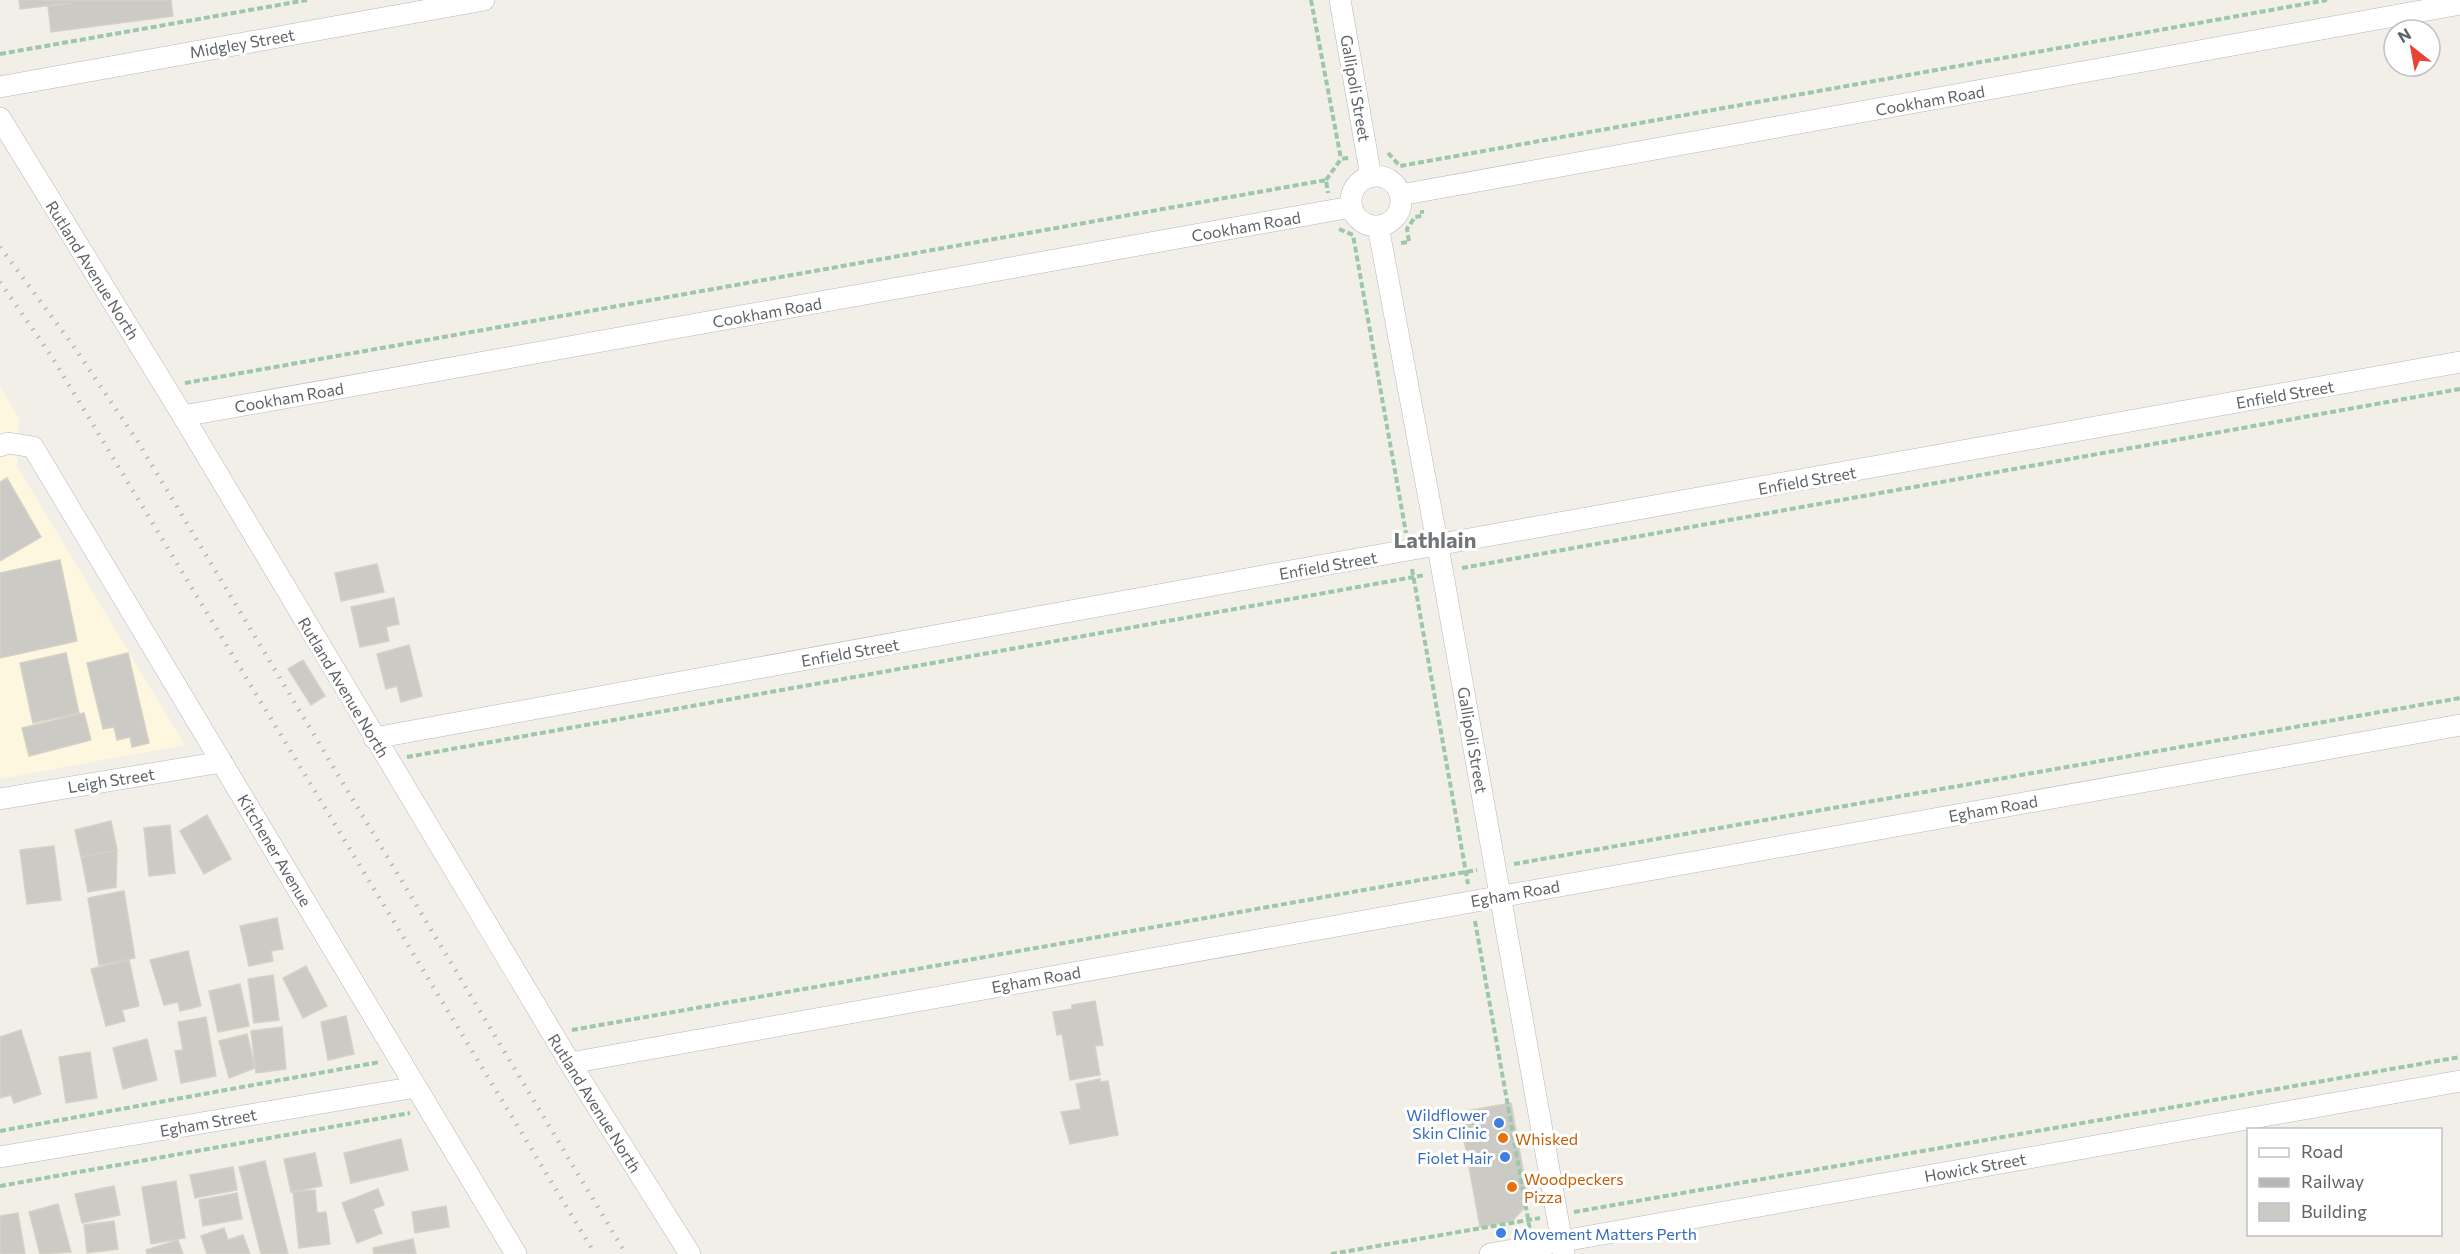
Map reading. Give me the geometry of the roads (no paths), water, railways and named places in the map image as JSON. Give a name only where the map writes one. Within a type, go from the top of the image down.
[{"type":"street","name":"Midgley Street","points":[[0,87],[484,0]]},
{"type":"street","name":"Gallipoli Street","points":[[1340,0],[1371,177]]},
{"type":"street","name":"Cookham Road","points":[[1410,193],[2460,4]]},
{"type":"street","name":"Rutland Avenue North","points":[[0,118],[165,386],[570,1062],[690,1254]]},
{"type":"street","points":[[1371,177],[1386,179],[1410,193],[1380,237],[1341,209],[1357,185],[1371,177]]},
{"type":"street","name":"Cookham Road","points":[[183,416],[1341,209]]},
{"type":"street","name":"Gallipoli Street","points":[[1380,237],[1438,547],[1563,1247]]},
{"type":"street","name":"Enfield Street","points":[[374,738],[2460,362]]},
{"type":"street","name":"Kitchener Avenue","points":[[0,446],[8,443],[33,447],[516,1254]]},
{"type":"street","name":"Egham Road","points":[[570,1062],[2460,724]]},
{"type":"street","name":"Leigh Street","points":[[0,799],[222,762]]},
{"type":"street","name":"Howick Street","points":[[1490,1254],[1533,1246],[1563,1247],[2460,1081]]},
{"type":"street","name":"Egham Street","points":[[0,1157],[416,1087]]},
{"type":"railway","points":[[0,247],[72,344],[138,442],[626,1254]]},
{"type":"railway","points":[[0,282],[52,357],[595,1254]]},
{"type":"place","name":"Wildflower Skin Clinic","points":[[1499,1123]]},
{"type":"place","name":"Whisked","points":[[1503,1138]]},
{"type":"place","name":"Fiolet Hair","points":[[1505,1157]]},
{"type":"place","name":"Woodpeckers Pizza","points":[[1512,1187]]},
{"type":"place","name":"Movement Matters Perth","points":[[1501,1233]]},
{"type":"district","name":"Lathlain","points":[[1435,539]]}]
